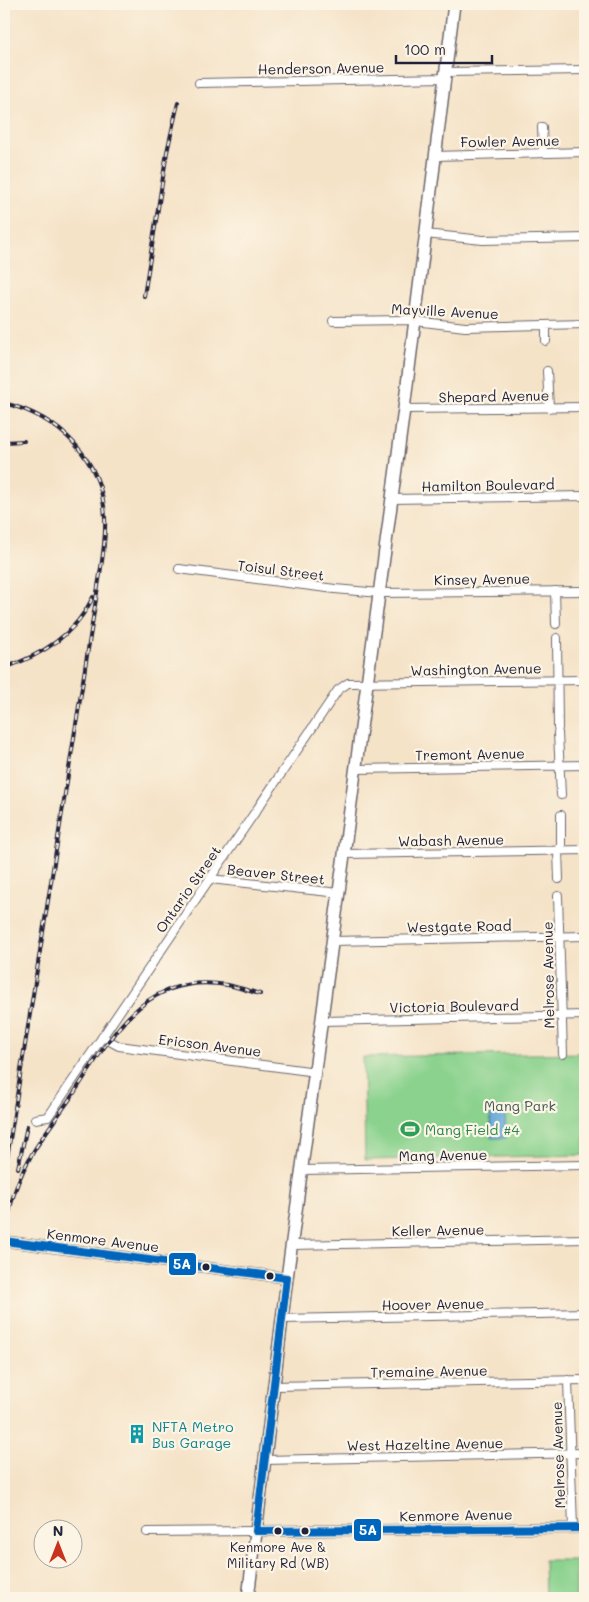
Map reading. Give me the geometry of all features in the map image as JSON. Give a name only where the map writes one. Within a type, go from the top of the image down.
[{"type":"main road","points":[[248,1598],[287,1278],[380,593],[454,4]]},
{"type":"street","name":"Henderson Avenue","points":[[199,83],[585,70]]},
{"type":"street","points":[[542,127],[543,153]]},
{"type":"street","name":"Fowler Avenue","points":[[435,156],[585,152]]},
{"type":"street","points":[[425,234],[483,240],[585,238]]},
{"type":"street","name":"Mayville Avenue","points":[[333,321],[414,321],[465,327],[585,324]]},
{"type":"street","points":[[546,325],[546,341]]},
{"type":"street","points":[[547,371],[549,408]]},
{"type":"street","name":"Shepard Avenue","points":[[404,409],[585,407]]},
{"type":"street","name":"Hamilton Boulevard","points":[[392,499],[585,496]]},
{"type":"street","name":"Toisul Street","points":[[179,569],[335,590],[380,593]]},
{"type":"street","name":"Kinsey Avenue","points":[[380,593],[585,590]]},
{"type":"street","points":[[555,591],[556,624]]},
{"type":"street","points":[[557,638],[561,795]]},
{"type":"street","name":"Washington Avenue","points":[[367,684],[585,680]]},
{"type":"street","name":"Ontario Street","points":[[35,1119],[48,1117],[338,690],[348,683],[367,684]]},
{"type":"street","name":"Tremont Avenue","points":[[356,768],[585,765]]},
{"type":"street","points":[[559,879],[561,815]]},
{"type":"street","name":"Wabash Avenue","points":[[344,854],[585,850]]},
{"type":"street","name":"Beaver Street","points":[[210,879],[340,893]]},
{"type":"street","name":"Melrose Avenue","points":[[558,896],[562,1054]]},
{"type":"street","name":"Westgate Road","points":[[334,941],[585,936]]},
{"type":"street","name":"Victoria Boulevard","points":[[323,1021],[585,1016]]},
{"type":"street","name":"Ericson Avenue","points":[[102,1037],[119,1046],[316,1072]]},
{"type":"street","name":"Mang Avenue","points":[[302,1170],[585,1165]]},
{"type":"street","name":"Keller Avenue","points":[[292,1245],[585,1239]]},
{"type":"street","name":"Kenmore Avenue","points":[[4,1241],[287,1278]]},
{"type":"street","name":"Hoover Avenue","points":[[282,1319],[585,1313]]},
{"type":"street","name":"Melrose Avenue","points":[[568,1380],[573,1528]]},
{"type":"street","name":"Tremaine Avenue","points":[[274,1386],[585,1380]]},
{"type":"street","name":"West Hazeltine Avenue","points":[[264,1460],[585,1454]]},
{"type":"street","name":"Kenmore Avenue","points":[[147,1532],[585,1528]]},
{"type":"green space","name":"Mang Park","points":[[585,1053],[585,1155],[365,1160],[363,1057]]},
{"type":"green space","points":[[544,1560],[576,1560],[576,1598],[545,1598]]},
{"type":"water","points":[[490,1108],[505,1108],[506,1138],[491,1138]]},
{"type":"railway","points":[[144,296],[167,152],[178,103]]},
{"type":"railway","points":[[4,403],[24,409],[43,418],[74,443],[96,476],[102,496],[105,517],[101,567],[4,1177]]},
{"type":"railway","points":[[4,442],[24,441]]},
{"type":"railway","points":[[4,668],[31,657],[56,642],[77,622],[93,597]]},
{"type":"railway","points":[[10,1208],[27,1162],[43,1136],[101,1052],[132,1014],[151,999],[172,988],[198,983],[227,985],[260,994]]},
{"type":"railway","points":[[18,1168],[27,1126]]},
{"type":"railway","points":[[4,1242],[11,1202]]},
{"type":"transit line","name":"5A","points":[[4,1241],[287,1278],[256,1531],[585,1528]]},
{"type":"place","name":"Mang Field #4","points":[[410,1129]]},
{"type":"place","name":"NFTA Metro Bus Garage","points":[[137,1434]]},
{"type":"place","name":"Kenmore Ave & Military Rd (WB)","points":[[278,1531]]}]
